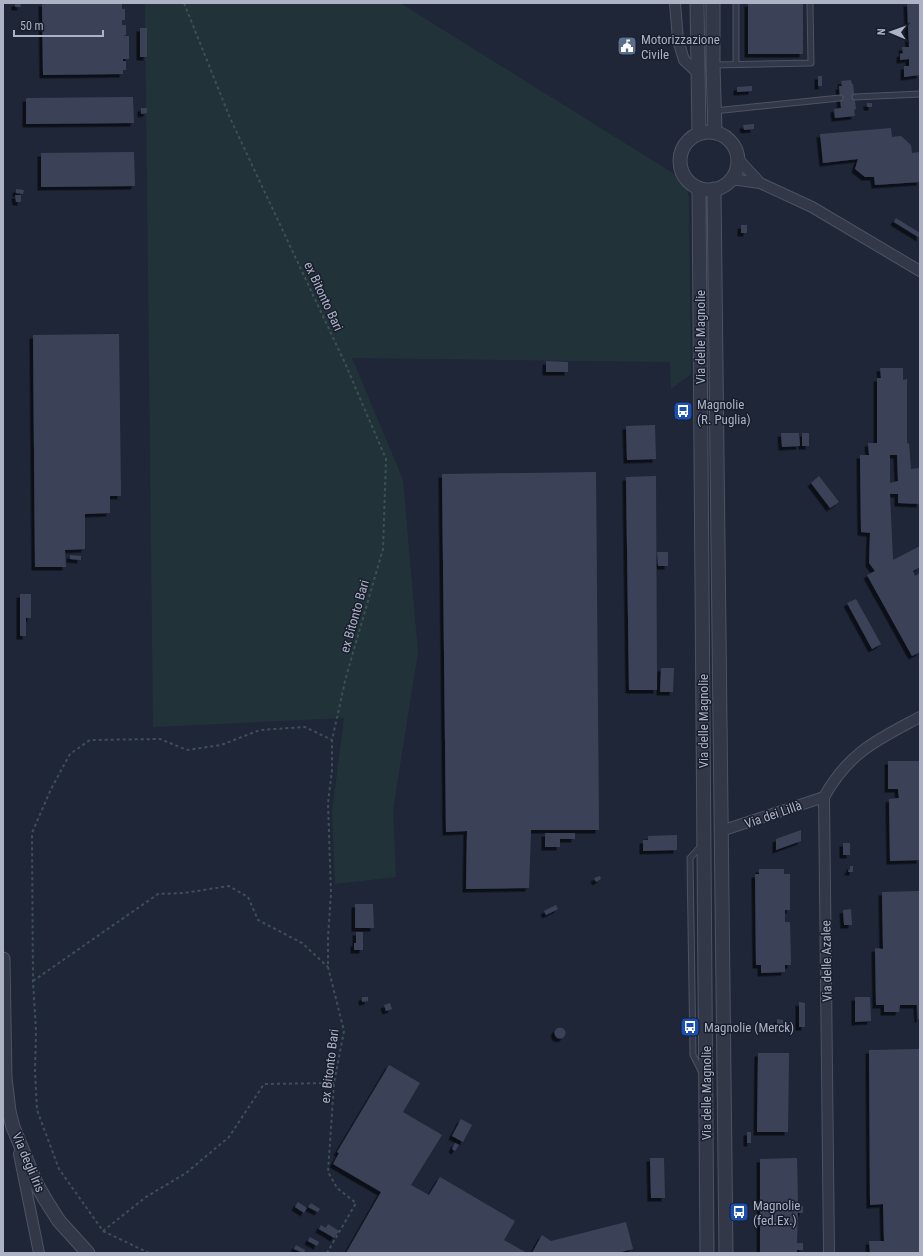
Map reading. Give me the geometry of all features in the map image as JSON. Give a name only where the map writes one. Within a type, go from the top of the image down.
[{"type":"street","points":[[675,3],[678,40],[684,60],[698,73]]},
{"type":"street","points":[[697,3],[699,134]]},
{"type":"street","points":[[713,3],[712,65],[715,132]]},
{"type":"street","points":[[705,132],[715,132],[724,135],[731,141],[736,150],[738,159],[737,168],[733,177],[726,184],[718,189],[708,190],[699,188],[686,178],[682,171],[680,154],[689,140],[705,132]]},
{"type":"street","points":[[738,159],[760,183]]},
{"type":"street","points":[[731,179],[760,183],[812,207],[920,270]]},
{"type":"street","name":"Via delle Magnolie","points":[[699,188],[707,1253]]},
{"type":"street","name":"Via delle Magnolie","points":[[714,189],[726,1253]]},
{"type":"street","points":[[824,797],[842,769],[855,756],[880,738],[920,717]]},
{"type":"street","name":"Via dei Lillà","points":[[722,836],[824,797]]},
{"type":"street","name":"Via delle Azalee","points":[[824,797],[829,1253]]},
{"type":"street","points":[[704,842],[722,836]]},
{"type":"street","name":"Via degli Iris","points":[[3,959],[5,1078],[9,1111],[36,1183],[59,1221],[88,1253]]},
{"type":"street","points":[[14,1127],[39,1253]]},
{"type":"lane","points":[[736,3],[736,64]]},
{"type":"lane","points":[[712,65],[811,64],[810,3]]},
{"type":"lane","points":[[855,97],[920,94]]},
{"type":"lane","points":[[713,111],[840,98]]},
{"type":"path","name":"ex Bitonto Bari","points":[[184,3],[230,118],[344,361],[386,459],[383,549],[346,677],[332,740],[332,770],[328,803],[331,893],[328,967],[344,1030],[334,1083],[328,1172],[337,1188],[356,1203],[327,1253]]},
{"type":"path","points":[[149,1253],[103,1231],[59,1169],[37,1110],[35,1071],[36,1031],[33,981],[32,833],[51,789],[70,754],[90,740],[160,739],[187,750],[221,745],[260,730],[305,727],[332,740]]},
{"type":"path","points":[[33,981],[158,894],[184,893],[229,886],[248,897],[258,920],[302,943],[328,967]]},
{"type":"path","points":[[103,1231],[146,1197],[186,1173],[229,1137],[264,1084],[334,1083]]},
{"type":"shaded area","points":[[145,3],[400,3],[676,175],[687,189],[689,198],[691,374],[671,389],[670,362],[352,358],[403,480],[418,652],[393,810],[396,877],[335,884],[332,812],[344,718],[153,727]]},
{"type":"building","points":[[15,3],[20,3],[21,7],[15,7]]},
{"type":"building","points":[[42,3],[122,3],[122,9],[125,9],[125,20],[122,20],[122,25],[126,25],[126,35],[123,36],[129,36],[129,59],[123,59],[123,61],[126,61],[126,70],[123,70],[123,74],[43,75]]},
{"type":"building","points":[[748,3],[803,3],[803,54],[748,54]]},
{"type":"building","points":[[907,3],[920,3],[920,75],[904,77],[904,66],[909,66],[909,59],[900,60],[900,54],[903,53],[902,47],[909,47]]},
{"type":"building","points":[[140,28],[147,28],[147,57],[140,57]]},
{"type":"building","points":[[818,76],[822,76],[822,86],[818,86]]},
{"type":"building","points":[[851,80],[853,84],[856,109],[854,110],[855,116],[835,118],[834,109],[841,108],[839,86],[842,86],[841,81]]},
{"type":"building","points":[[752,86],[752,91],[737,92],[737,87]]},
{"type":"building","points":[[133,97],[134,123],[26,124],[26,98]]},
{"type":"building","points":[[867,103],[872,103],[872,107],[867,107]]},
{"type":"building","points":[[141,108],[147,108],[147,113],[141,114]]},
{"type":"building","points":[[754,124],[754,129],[744,130],[743,125]]},
{"type":"building","points":[[891,128],[892,137],[901,136],[911,145],[912,153],[920,152],[920,182],[875,185],[874,177],[865,177],[855,169],[858,159],[823,163],[820,134]]},
{"type":"building","points":[[134,152],[135,186],[41,187],[41,153]]},
{"type":"building","points":[[16,189],[24,190],[23,194],[16,193]]},
{"type":"building","points":[[15,195],[21,195],[21,202],[16,202]]},
{"type":"building","points":[[896,218],[920,233],[920,238],[894,222]]},
{"type":"building","points":[[741,225],[747,225],[747,233],[741,233]]},
{"type":"building","points":[[119,334],[121,496],[110,496],[110,513],[85,514],[85,549],[65,550],[66,567],[35,567],[33,335]]},
{"type":"building","points":[[546,361],[568,362],[568,372],[546,372]]},
{"type":"building","points":[[880,368],[903,368],[903,380],[907,379],[907,444],[909,443],[911,469],[920,468],[920,504],[898,503],[898,494],[890,494],[893,560],[920,546],[920,567],[913,571],[915,576],[920,573],[920,652],[912,656],[867,575],[875,571],[869,563],[870,533],[861,532],[860,455],[869,455],[868,443],[877,443],[877,378],[881,378]],"holes":[[[890,455],[897,455],[898,481],[890,483]]]},
{"type":"building","points":[[655,425],[656,459],[627,460],[626,426]]},
{"type":"building","points":[[781,433],[799,433],[800,446],[782,447]]},
{"type":"building","points":[[802,433],[809,433],[809,446],[802,446]]},
{"type":"building","points":[[596,472],[599,830],[531,830],[529,888],[466,889],[467,831],[446,832],[442,474]]},
{"type":"building","points":[[656,476],[657,690],[629,690],[626,477]]},
{"type":"building","points":[[819,476],[839,502],[830,508],[811,483]]},
{"type":"building","points":[[657,552],[668,552],[668,566],[658,566]]},
{"type":"building","points":[[70,555],[81,556],[81,560],[70,559]]},
{"type":"building","points":[[20,594],[31,594],[31,618],[26,618],[26,636],[20,636]]},
{"type":"building","points":[[856,599],[881,644],[872,649],[847,603]]},
{"type":"building","points":[[661,668],[674,668],[673,692],[660,692]]},
{"type":"building","points":[[888,761],[920,761],[920,860],[890,861],[889,799],[899,798],[898,789],[888,789]]},
{"type":"building","points":[[801,830],[801,841],[776,850],[776,839]]},
{"type":"building","points":[[545,833],[575,833],[575,839],[560,839],[560,847],[545,847]]},
{"type":"building","points":[[677,835],[677,850],[643,851],[643,840],[648,840],[648,836]]},
{"type":"building","points":[[843,843],[850,843],[850,855],[843,855]]},
{"type":"building","points":[[850,866],[853,866],[853,872],[848,872]]},
{"type":"building","points":[[759,869],[784,869],[784,874],[790,874],[790,910],[785,910],[785,922],[790,922],[791,965],[785,965],[785,972],[761,973],[761,965],[756,965],[755,874],[759,874]]},
{"type":"building","points":[[600,876],[601,879],[596,882],[594,878]]},
{"type":"building","points":[[920,891],[920,1019],[918,1019],[917,1005],[900,1005],[899,1012],[884,1012],[884,1005],[876,1005],[875,948],[883,949],[882,892]]},
{"type":"building","points":[[355,904],[373,904],[374,928],[355,928]]},
{"type":"building","points":[[556,905],[558,909],[546,915],[544,911]]},
{"type":"building","points":[[851,909],[852,925],[844,925],[843,910]]},
{"type":"building","points":[[356,932],[363,932],[363,950],[354,950],[354,943],[356,943]]},
{"type":"building","points":[[362,997],[368,997],[368,1001],[362,1002]]},
{"type":"building","points":[[855,997],[870,997],[871,1021],[855,1022]]},
{"type":"building","points":[[799,1002],[805,1003],[805,1027],[799,1027]]},
{"type":"building","points":[[390,1003],[392,1009],[386,1011],[384,1005]]},
{"type":"building","points":[[777,1019],[783,1020],[783,1024],[777,1024]]},
{"type":"building","points":[[560,1027],[564,1029],[566,1033],[564,1037],[560,1039],[556,1037],[554,1033],[556,1029]]},
{"type":"building","points":[[920,1049],[920,1253],[870,1253],[869,1241],[884,1241],[883,1204],[870,1205],[869,1050]]},
{"type":"building","points":[[758,1053],[789,1053],[788,1132],[757,1132]]},
{"type":"building","points":[[389,1065],[420,1083],[403,1112],[442,1135],[411,1185],[429,1195],[440,1177],[515,1221],[504,1240],[527,1253],[346,1253],[381,1192],[333,1164],[339,1153],[337,1152]]},
{"type":"building","points":[[461,1119],[472,1125],[463,1142],[452,1136]]},
{"type":"building","points":[[747,1132],[751,1132],[751,1143],[747,1143]]},
{"type":"building","points":[[455,1143],[459,1145],[455,1151],[452,1149]]},
{"type":"building","points":[[650,1158],[664,1158],[665,1198],[651,1198]]},
{"type":"building","points":[[797,1158],[798,1206],[803,1206],[803,1213],[798,1213],[797,1243],[803,1243],[803,1250],[797,1250],[797,1253],[760,1253],[760,1159]]},
{"type":"building","points":[[298,1202],[307,1208],[304,1213],[295,1207]]},
{"type":"building","points":[[311,1203],[320,1209],[318,1212],[308,1207]]},
{"type":"building","points":[[626,1222],[633,1249],[617,1253],[532,1253],[542,1235],[551,1241]]},
{"type":"building","points":[[328,1224],[339,1231],[334,1238],[319,1229],[321,1225],[326,1228]]},
{"type":"building","points":[[310,1237],[319,1242],[317,1246],[308,1241]]},
{"type":"building","points":[[296,1245],[305,1250],[304,1253],[294,1249]]},
{"type":"place","name":"Motorizzazione Civile","points":[[627,46]]},
{"type":"place","name":"Magnolie (R. Puglia)","points":[[683,411]]},
{"type":"place","name":"Magnolie (Merck)","points":[[690,1027]]},
{"type":"place","name":"Magnolie (fed.Ex.)","points":[[739,1212]]}]
